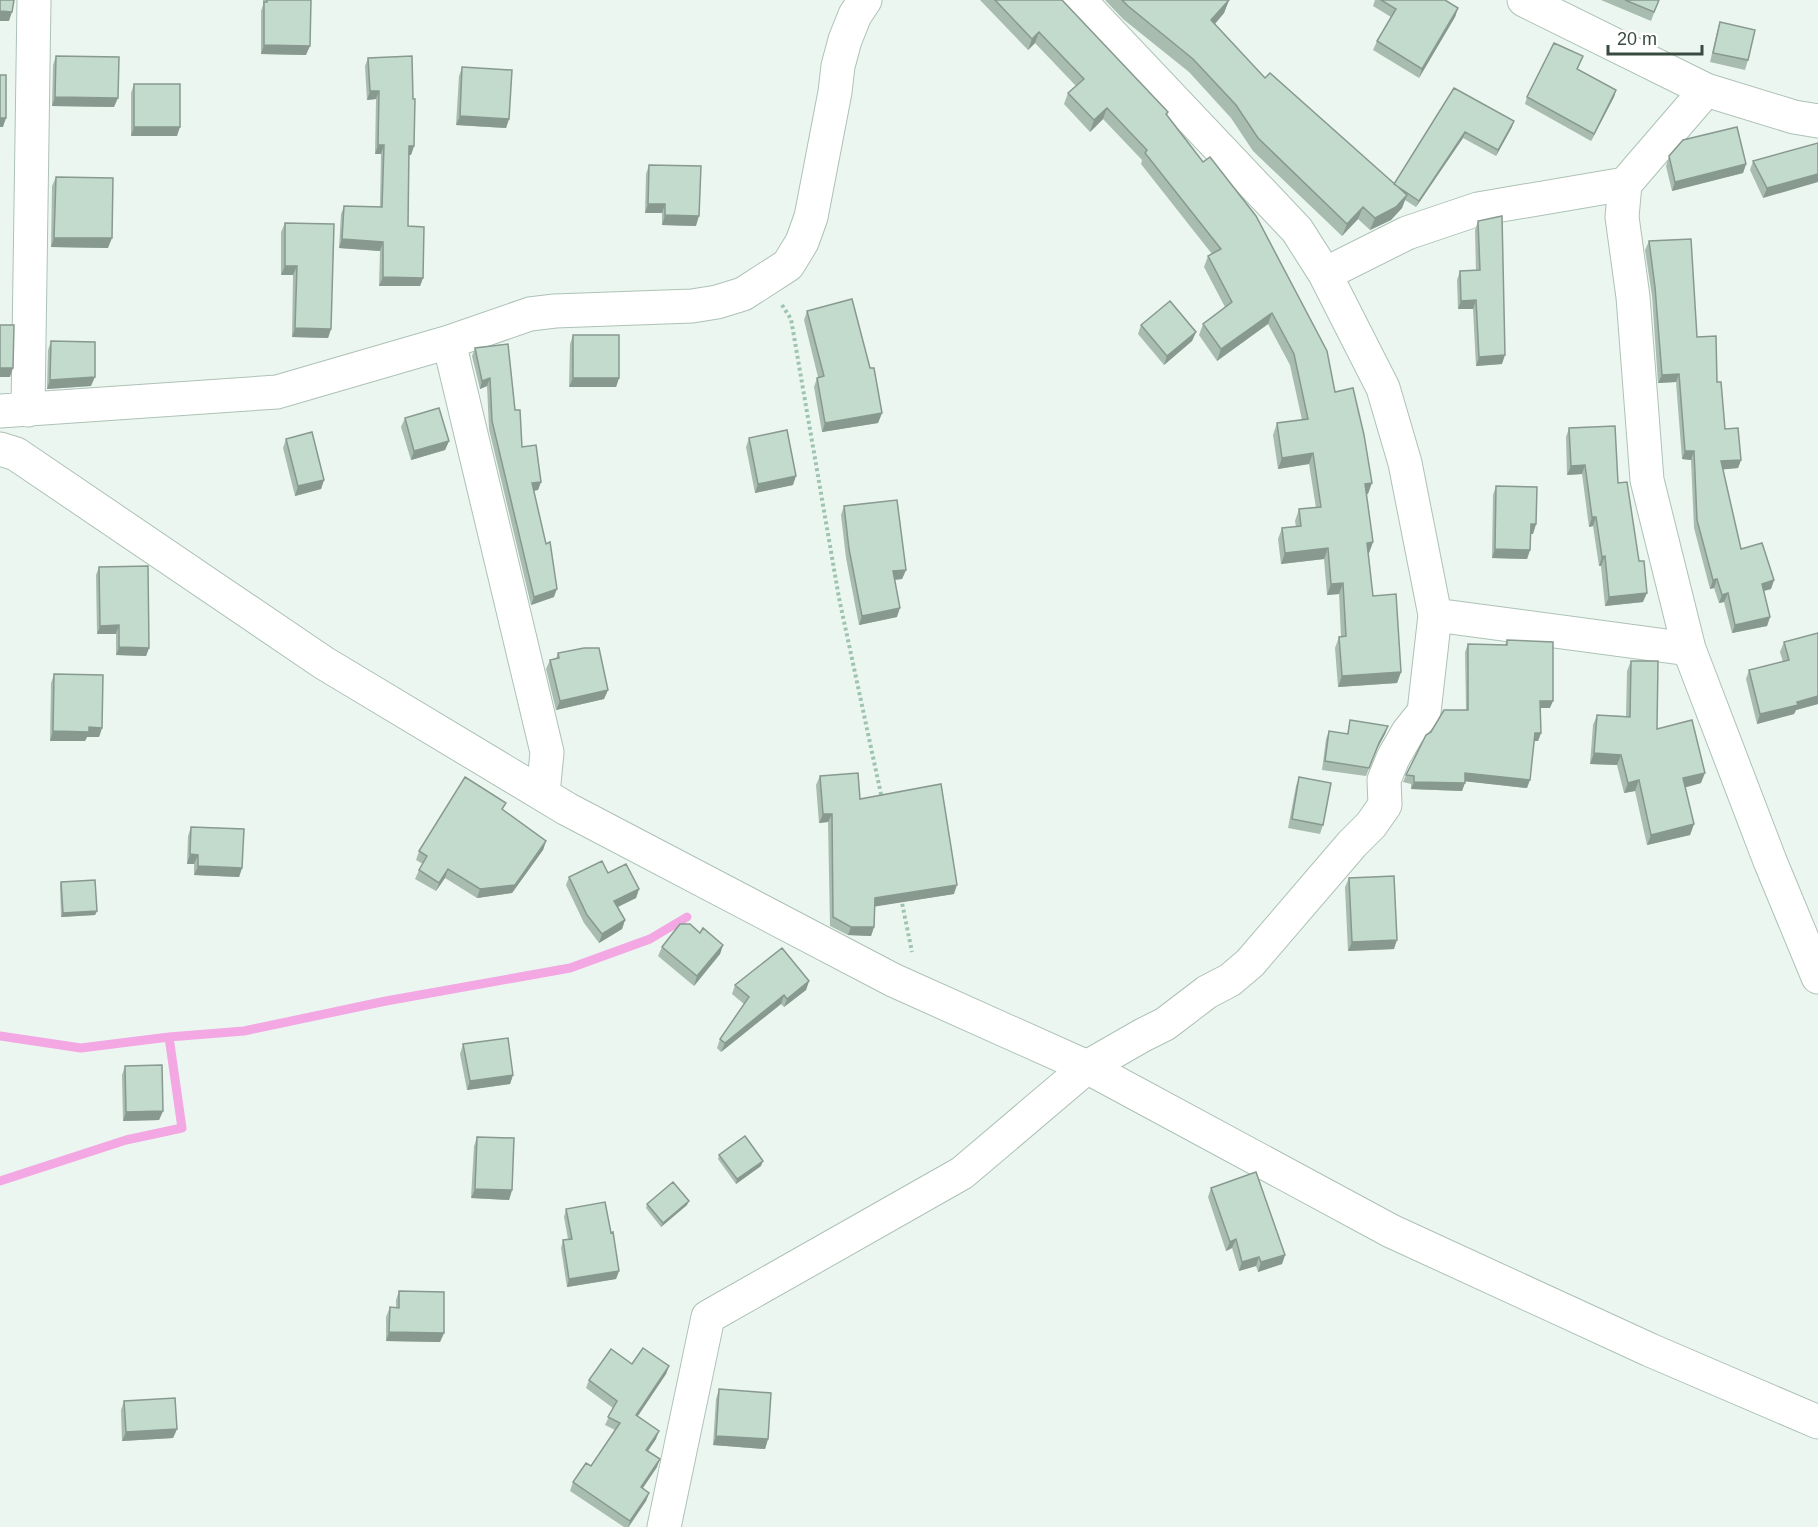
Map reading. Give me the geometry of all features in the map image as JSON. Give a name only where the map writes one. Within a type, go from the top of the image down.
[{"type":"street","points":[[34,0],[14,410],[277,392],[449,342],[530,314],[692,306],[717,302],[743,294],[788,265],[802,242],[811,217],[840,57],[855,15],[865,0]]},
{"type":"street","points":[[664,1527],[708,1317],[962,1173],[1088,1067],[1165,1024],[1208,992],[1230,980],[1250,963],[1371,825],[1385,805],[1384,780],[1393,758],[1408,732],[1424,712],[1435,615],[1405,464],[1383,388],[1325,274],[1297,230],[1079,0]]},
{"type":"street","points":[[1524,0],[1706,90],[1794,117],[1818,121]]},
{"type":"street","points":[[1706,90],[1625,184],[1622,217],[1633,297],[1647,480],[1689,649],[1770,861],[1818,977]]},
{"type":"street","points":[[1325,274],[1407,233],[1478,209],[1625,184]]},
{"type":"street","points":[[449,342],[547,752],[543,794]]},
{"type":"street","points":[[0,449],[16,454],[324,663],[543,794],[734,897],[893,980],[1088,1067],[1391,1231],[1650,1350],[1818,1422]]},
{"type":"street","points":[[1435,615],[1689,649]]},
{"type":"path","points":[[765,281],[791,319],[840,598],[884,807]]},
{"type":"path","points":[[899,888],[919,992]]},
{"type":"building","points":[[0,0],[14,0],[12,12],[0,11]]},
{"type":"building","points":[[267,0],[311,0],[310,46],[264,45],[264,2]]},
{"type":"building","points":[[995,0],[1062,0],[1168,112],[1166,114],[1203,162],[1210,157],[1256,216],[1327,351],[1335,392],[1353,388],[1372,483],[1365,484],[1373,542],[1367,543],[1373,596],[1396,594],[1401,672],[1342,676],[1339,637],[1346,636],[1343,583],[1331,584],[1328,548],[1285,553],[1282,528],[1301,526],[1299,509],[1321,507],[1313,453],[1282,458],[1277,423],[1308,419],[1294,354],[1272,313],[1221,349],[1203,324],[1232,302],[1208,256],[1221,249],[1145,153],[1147,150],[1107,108],[1094,120],[1068,93],[1084,79],[1039,32],[1032,39]]},
{"type":"building","points":[[1122,0],[1229,0],[1211,20],[1265,78],[1270,73],[1407,195],[1396,207],[1375,218],[1363,207],[1347,224],[1258,138],[1236,105],[1193,59]]},
{"type":"building","points":[[1381,0],[1445,0],[1458,8],[1422,69],[1377,41],[1396,9]]},
{"type":"building","points":[[1625,0],[1659,0],[1654,12]]},
{"type":"building","points":[[1720,22],[1755,30],[1748,60],[1713,53]]},
{"type":"building","points":[[1554,43],[1583,56],[1577,69],[1616,90],[1594,134],[1527,97]]},
{"type":"building","points":[[56,56],[119,57],[118,98],[55,97]]},
{"type":"building","points":[[412,56],[413,99],[415,99],[414,146],[409,146],[408,226],[424,227],[423,278],[383,277],[383,242],[342,239],[344,206],[382,207],[384,145],[378,145],[379,91],[370,91],[368,58]]},
{"type":"building","points":[[462,67],[512,70],[509,119],[460,116]]},
{"type":"building","points":[[0,75],[6,75],[6,118],[0,118]]},
{"type":"building","points":[[134,84],[180,84],[180,127],[134,127]]},
{"type":"building","points":[[1454,88],[1514,121],[1498,150],[1465,132],[1419,201],[1394,184]]},
{"type":"building","points":[[1737,127],[1746,164],[1675,182],[1669,156],[1683,140]]},
{"type":"building","points":[[1818,143],[1818,174],[1767,188],[1753,161]]},
{"type":"building","points":[[649,165],[701,166],[699,216],[665,215],[665,204],[648,204]]},
{"type":"building","points":[[56,177],[113,178],[112,238],[54,238]]},
{"type":"building","points":[[1502,216],[1505,355],[1479,357],[1476,300],[1461,301],[1460,271],[1480,270],[1478,221]]},
{"type":"building","points":[[285,223],[334,224],[331,329],[295,328],[297,266],[285,266]]},
{"type":"building","points":[[1691,239],[1697,337],[1716,336],[1717,382],[1721,382],[1725,429],[1738,428],[1741,460],[1721,461],[1741,549],[1762,543],[1774,580],[1762,584],[1770,617],[1735,625],[1728,593],[1722,595],[1717,579],[1713,580],[1697,520],[1694,451],[1685,451],[1679,374],[1662,375],[1649,241]]},
{"type":"building","points":[[852,299],[870,368],[874,368],[882,413],[825,423],[817,378],[824,376],[807,311]]},
{"type":"building","points":[[1170,301],[1196,332],[1167,356],[1141,325]]},
{"type":"building","points":[[0,325],[14,325],[13,368],[0,368]]},
{"type":"building","points":[[573,335],[619,335],[619,378],[573,378]]},
{"type":"building","points":[[51,341],[95,342],[95,377],[50,380]]},
{"type":"building","points":[[508,344],[515,410],[520,410],[522,447],[536,445],[541,482],[532,483],[546,544],[550,542],[557,589],[534,597],[492,421],[490,378],[482,381],[475,348]]},
{"type":"building","points":[[439,408],[449,441],[414,451],[405,418]]},
{"type":"building","points":[[1615,426],[1618,483],[1627,482],[1639,561],[1644,561],[1647,593],[1609,597],[1605,556],[1602,557],[1596,517],[1592,517],[1585,465],[1571,466],[1569,428]]},
{"type":"building","points":[[787,430],[796,476],[758,484],[749,438]]},
{"type":"building","points":[[312,432],[324,480],[298,486],[286,439]]},
{"type":"building","points":[[1496,486],[1537,487],[1536,524],[1531,524],[1530,550],[1495,549]]},
{"type":"building","points":[[897,500],[906,570],[893,571],[900,608],[862,616],[849,549],[844,506]]},
{"type":"building","points":[[148,566],[149,648],[119,647],[119,625],[100,626],[99,567]]},
{"type":"building","points":[[1818,633],[1818,696],[1797,702],[1798,705],[1760,714],[1749,670],[1789,660],[1784,642]]},
{"type":"building","points":[[1507,640],[1553,642],[1553,701],[1540,701],[1541,733],[1535,733],[1530,780],[1465,773],[1465,783],[1414,782],[1414,776],[1406,775],[1426,735],[1431,732],[1444,710],[1468,710],[1468,644],[1507,645]]},
{"type":"building","points":[[584,648],[599,648],[608,690],[560,701],[550,660],[559,658],[558,653]]},
{"type":"building","points":[[1631,661],[1658,661],[1657,729],[1692,720],[1705,773],[1683,778],[1694,824],[1651,835],[1639,780],[1628,783],[1621,755],[1594,753],[1597,715],[1630,717]]},
{"type":"building","points":[[54,674],[103,675],[102,728],[89,727],[89,732],[53,731]]},
{"type":"building","points":[[1350,720],[1388,726],[1369,768],[1325,761],[1329,731],[1348,734]]},
{"type":"building","points":[[858,773],[860,799],[941,784],[957,885],[875,898],[874,927],[851,927],[833,917],[832,814],[823,814],[820,776]]},
{"type":"building","points":[[465,777],[506,803],[502,809],[546,841],[515,885],[480,889],[448,869],[439,883],[419,870],[427,856],[419,851]]},
{"type":"building","points":[[1299,777],[1331,783],[1323,825],[1292,819]]},
{"type":"building","points":[[191,827],[244,829],[242,868],[198,866],[198,855],[190,854]]},
{"type":"building","points":[[602,861],[608,873],[626,864],[639,889],[614,901],[625,920],[602,934],[587,915],[569,877]]},
{"type":"building","points":[[1394,876],[1397,940],[1352,942],[1349,878]]},
{"type":"building","points":[[95,880],[97,911],[63,913],[61,882]]},
{"type":"building","points":[[680,924],[690,924],[700,933],[703,928],[723,945],[697,976],[662,947]]},
{"type":"building","points":[[782,948],[809,981],[787,999],[784,995],[725,1043],[720,1039],[749,997],[735,985]]},
{"type":"building","points":[[508,1038],[513,1075],[470,1081],[463,1044]]},
{"type":"building","points":[[162,1065],[163,1111],[126,1112],[125,1066]]},
{"type":"building","points":[[745,1136],[763,1161],[737,1179],[719,1155]]},
{"type":"building","points":[[477,1137],[514,1138],[512,1190],[475,1189]]},
{"type":"building","points":[[1256,1172],[1285,1255],[1261,1262],[1259,1257],[1242,1262],[1236,1239],[1230,1242],[1211,1188]]},
{"type":"building","points":[[673,1182],[689,1201],[663,1223],[647,1204]]},
{"type":"building","points":[[605,1202],[611,1233],[613,1232],[619,1271],[569,1279],[563,1240],[572,1239],[566,1209]]},
{"type":"building","points":[[399,1291],[444,1292],[444,1333],[389,1332],[390,1307],[399,1308]]},
{"type":"building","points":[[643,1348],[669,1366],[636,1415],[659,1431],[646,1450],[660,1459],[641,1487],[649,1493],[630,1521],[573,1482],[586,1463],[591,1466],[620,1423],[608,1417],[617,1401],[589,1380],[611,1349],[632,1364]]},
{"type":"building","points":[[719,1389],[771,1393],[768,1439],[716,1436]]},
{"type":"building","points":[[175,1398],[177,1429],[126,1432],[124,1401]]},
{"type":"waterway","points":[[0,1036],[81,1048],[169,1037],[244,1031],[386,1001],[570,968],[650,939],[687,917]]},
{"type":"waterway","points":[[0,1181],[126,1140],[182,1128],[169,1037]]}]
